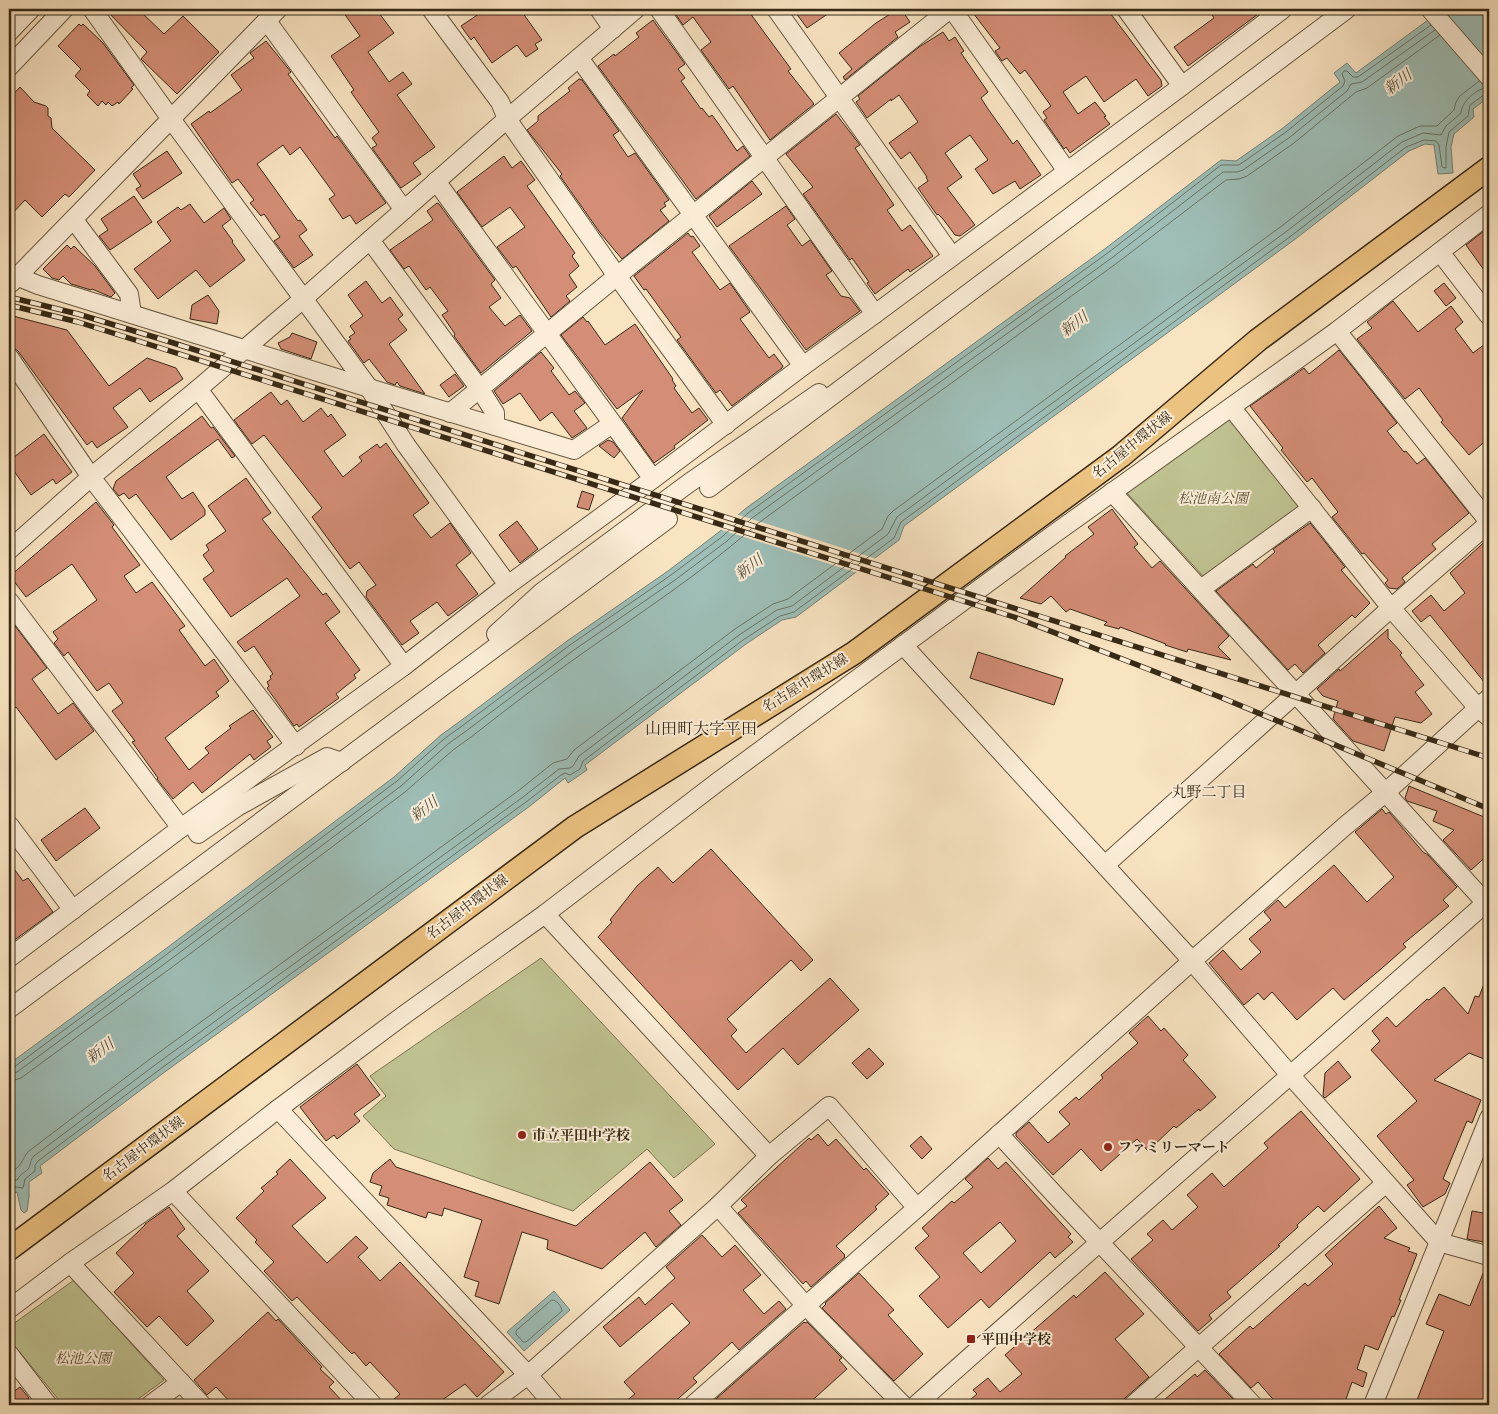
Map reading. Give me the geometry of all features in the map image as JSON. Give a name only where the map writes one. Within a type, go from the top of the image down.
[{"type":"main road","name":"名古屋中環状線","points":[[9,1249],[575,827],[854,653],[1121,456],[1258,340],[1489,168]]},
{"type":"street","points":[[9,32],[32,9]]},
{"type":"street","points":[[9,67],[64,9]]},
{"type":"street","points":[[92,9],[171,120],[369,388],[406,445],[508,584]]},
{"type":"street","points":[[432,9],[500,102],[507,119],[617,276],[726,425]]},
{"type":"street","points":[[599,9],[613,29]]},
{"type":"street","points":[[9,550],[91,477],[303,299],[507,119],[636,9]]},
{"type":"street","points":[[659,9],[875,314]]},
{"type":"street","points":[[776,9],[952,256]]},
{"type":"street","points":[[450,413],[617,276],[951,9],[1067,171]]},
{"type":"street","points":[[1126,9],[1182,86]]},
{"type":"street","points":[[709,488],[1347,9]]},
{"type":"street","points":[[1430,9],[1489,77]]},
{"type":"street","points":[[9,958],[186,824],[404,666],[508,584],[653,479],[1182,86],[1277,10]]},
{"type":"street","points":[[12,278],[74,220],[272,15],[404,210]]},
{"type":"street","points":[[579,58],[692,216],[803,366]]},
{"type":"street","points":[[436,181],[653,479]]},
{"type":"street","points":[[9,1309],[70,1262],[173,1191],[278,1109],[404,1015],[545,914],[718,781],[1112,492],[1337,331],[1489,214]]},
{"type":"street","points":[[74,220],[129,294],[132,314]]},
{"type":"street","points":[[370,240],[479,388],[495,413],[495,426]]},
{"type":"street","points":[[1440,252],[1489,316]]},
{"type":"street","points":[[12,278],[574,450],[612,424]]},
{"type":"street","points":[[411,710],[542,592],[689,483],[791,411],[961,299]]},
{"type":"street","points":[[1105,865],[1391,608],[1489,523],[1337,331]]},
{"type":"street","points":[[9,357],[91,477],[296,746]]},
{"type":"street","points":[[198,389],[404,666]]},
{"type":"street","points":[[693,1405],[1345,826],[1485,708],[1391,608],[1231,407]]},
{"type":"street","points":[[916,1405],[1487,901],[1385,793],[1112,492]]},
{"type":"street","points":[[1201,590],[1312,508]]},
{"type":"street","points":[[9,1009],[668,519]]},
{"type":"street","points":[[9,601],[186,824],[198,834],[237,806],[327,757],[342,762]]},
{"type":"street","points":[[903,645],[1192,961],[1291,1076],[1439,1242],[1489,1256]]},
{"type":"street","points":[[9,825],[73,910]]},
{"type":"street","points":[[545,914],[769,1156]]},
{"type":"street","points":[[488,1405],[528,1375],[718,1206],[769,1156],[829,1106],[917,1208]]},
{"type":"street","points":[[278,1109],[554,1405]]},
{"type":"street","points":[[1373,1405],[1489,1120]]},
{"type":"street","points":[[1000,1134],[1253,1405]]},
{"type":"street","points":[[1133,1405],[1386,1183]]},
{"type":"street","points":[[173,1191],[373,1405]]},
{"type":"street","points":[[718,1206],[806,1306],[903,1405]]},
{"type":"street","points":[[70,1262],[202,1405]]},
{"type":"street","points":[[9,1354],[48,1405]]},
{"type":"street","points":[[150,1405],[181,1382]]},
{"type":"green space","name":"松池南公園","points":[[1229,413],[1301,506],[1203,576],[1127,493]]},
{"type":"green space","points":[[541,958],[715,1144],[674,1178],[647,1149],[573,1211],[394,1149],[363,1116],[386,1096],[370,1076]]},
{"type":"green space","name":"松池公園","points":[[74,1280],[164,1380],[130,1405],[63,1405],[9,1339],[9,1327]]},
{"type":"water","name":"新川","points":[[1443,9],[1489,9],[1489,97],[1473,109],[1474,117],[1454,134],[1451,147],[1453,173],[1438,174],[1434,145],[1425,144],[1409,151],[1294,240],[904,526],[899,540],[796,617],[782,620],[746,644],[585,765],[587,770],[568,783],[565,778],[530,806],[162,1074],[40,1166],[42,1173],[29,1182],[27,1211],[24,1213],[21,1210],[17,1192],[13,1193],[9,1189],[9,1064],[394,777],[441,735],[567,641],[668,571],[719,532],[745,509],[1106,248],[1221,160],[1236,161],[1283,128],[1340,82],[1334,73],[1347,63],[1356,73]]},
{"type":"water","points":[[554,1291],[570,1310],[524,1351],[507,1332]]},
{"type":"pier","points":[[736,514],[877,559],[858,573],[719,529]]},
{"type":"building","points":[[105,9],[138,9],[164,34],[183,16],[219,52],[177,94],[141,59],[147,52]]},
{"type":"building","points":[[341,9],[376,9],[394,33],[368,52],[389,82],[403,72],[412,84],[397,95],[435,147],[413,163],[421,174],[401,188],[372,148],[377,145],[372,138],[379,132],[351,92],[354,90],[331,56],[360,36]]},
{"type":"building","points":[[486,9],[520,9],[542,40],[535,44],[538,49],[526,57],[517,45],[492,63],[474,37],[471,40],[461,26]]},
{"type":"building","points":[[672,9],[747,9],[791,69],[788,71],[814,104],[770,140],[733,86],[729,89],[701,50],[711,42],[693,17],[683,25]]},
{"type":"building","points":[[793,9],[835,9],[807,28]]},
{"type":"building","points":[[901,9],[910,22],[895,32],[898,37],[845,80],[843,77],[852,69],[839,53],[876,23]]},
{"type":"building","points":[[970,9],[1107,9],[1161,80],[1162,86],[1148,96],[1136,79],[1104,102],[1086,76],[1063,92],[1078,114],[1095,102],[1110,124],[1070,153],[1066,147],[1064,149],[1044,120],[1047,118],[1043,112],[1051,106],[1025,70],[1020,74],[1007,58],[1002,61],[995,51],[1000,48]]},
{"type":"building","points":[[1208,9],[1265,9],[1188,66],[1174,47],[1214,18]]},
{"type":"building","points":[[653,20],[685,64],[678,69],[685,78],[681,81],[701,109],[709,117],[712,115],[737,151],[743,146],[750,156],[696,199],[598,66],[614,54],[615,56],[639,37],[636,33]]},
{"type":"building","points":[[79,24],[81,26],[83,24],[103,43],[134,85],[131,88],[133,89],[119,104],[118,102],[112,106],[108,102],[106,105],[102,101],[98,106],[87,95],[90,91],[75,76],[81,69],[58,46]]},
{"type":"building","points":[[943,32],[949,41],[955,37],[964,51],[961,53],[988,92],[981,98],[1013,144],[1017,140],[1041,175],[1020,189],[1015,181],[993,194],[975,169],[988,160],[970,135],[945,153],[962,177],[947,188],[975,225],[960,236],[955,235],[943,219],[937,215],[918,188],[928,181],[910,152],[901,159],[889,143],[918,122],[899,95],[867,118],[856,102],[860,99],[858,96],[919,47]]},
{"type":"building","points":[[266,41],[291,72],[288,74],[335,138],[337,136],[386,203],[356,224],[350,215],[343,219],[329,199],[335,195],[300,147],[290,155],[283,145],[257,164],[298,221],[300,220],[307,230],[299,236],[313,255],[294,268],[274,241],[280,237],[264,214],[261,216],[250,203],[254,200],[238,179],[232,183],[191,124],[242,90],[231,75],[254,58],[250,53]]},
{"type":"building","points":[[579,79],[582,80],[619,131],[613,135],[628,157],[635,153],[669,200],[664,203],[666,206],[660,210],[669,221],[622,259],[601,234],[560,176],[562,174],[527,130],[538,121],[538,116],[570,91],[568,88]]},
{"type":"building","points":[[20,87],[34,102],[48,108],[48,116],[51,118],[52,128],[95,170],[69,197],[65,194],[42,217],[25,200],[9,217],[9,99]]},
{"type":"building","points":[[836,114],[860,145],[855,148],[894,205],[887,210],[902,231],[910,225],[933,256],[910,272],[908,269],[875,294],[852,258],[850,260],[803,194],[813,187],[786,154]]},
{"type":"building","points":[[167,151],[182,173],[143,199],[136,189],[141,186],[133,174]]},
{"type":"building","points":[[504,156],[512,168],[521,161],[535,180],[527,186],[575,253],[572,256],[579,266],[569,275],[577,287],[566,296],[570,301],[551,317],[516,266],[513,268],[497,247],[525,227],[510,207],[482,227],[457,192]]},
{"type":"building","points":[[752,181],[762,194],[717,227],[709,216]]},
{"type":"building","points":[[134,196],[152,222],[110,250],[99,236],[108,230],[101,219]]},
{"type":"building","points":[[437,203],[495,280],[491,284],[501,298],[489,307],[505,326],[520,315],[532,331],[481,373],[454,336],[455,334],[442,315],[448,311],[430,287],[426,290],[409,266],[404,269],[390,250],[433,220],[427,211]]},
{"type":"building","points":[[190,204],[204,223],[224,208],[231,219],[222,226],[245,260],[210,287],[196,270],[158,299],[134,269],[171,241],[157,222],[178,207],[181,210]]},
{"type":"building","points":[[786,206],[795,219],[787,225],[802,246],[810,240],[832,271],[826,275],[841,296],[850,298],[860,311],[806,350],[729,246]]},
{"type":"building","points":[[1489,227],[1489,277],[1466,245]]},
{"type":"building","points":[[688,233],[691,237],[693,236],[700,246],[692,252],[720,290],[730,283],[750,312],[740,319],[769,358],[774,354],[783,366],[732,406],[720,390],[716,393],[677,340],[681,337],[646,289],[644,290],[634,276]]},
{"type":"building","points":[[67,245],[71,249],[74,246],[95,266],[115,293],[111,297],[92,289],[71,284],[63,276],[59,280],[52,278],[43,269]]},
{"type":"building","points":[[366,281],[382,303],[390,297],[403,315],[398,319],[407,330],[389,344],[425,394],[400,386],[397,382],[395,385],[387,382],[369,359],[364,363],[348,341],[351,339],[349,337],[355,333],[350,326],[363,316],[348,295]]},
{"type":"building","points":[[1444,283],[1456,298],[1446,306],[1434,291]]},
{"type":"building","points":[[208,295],[219,311],[217,324],[190,319],[192,305]]},
{"type":"building","points":[[1393,301],[1418,332],[1451,306],[1463,322],[1455,329],[1473,353],[1489,341],[1489,438],[1469,455],[1441,422],[1443,420],[1419,388],[1405,399],[1357,339],[1372,328],[1367,322]]},
{"type":"building","points":[[9,315],[67,330],[109,386],[147,358],[176,368],[183,379],[150,402],[140,388],[113,408],[128,427],[97,448],[92,441],[87,445],[18,351],[9,346]]},
{"type":"building","points":[[583,317],[605,345],[635,324],[673,379],[676,386],[674,388],[692,413],[699,408],[708,420],[654,463],[622,418],[643,390],[617,409],[561,335]]},
{"type":"building","points":[[292,333],[317,342],[311,359],[281,349],[278,343],[290,337]]},
{"type":"building","points":[[1339,350],[1397,423],[1387,431],[1404,452],[1406,451],[1417,464],[1425,458],[1469,513],[1432,544],[1436,549],[1402,578],[1405,582],[1397,589],[1389,588],[1385,583],[1388,580],[1364,553],[1362,554],[1332,517],[1338,512],[1312,478],[1307,482],[1281,450],[1283,448],[1250,406],[1304,368],[1309,374]]},
{"type":"building","points":[[541,352],[554,368],[551,371],[569,395],[575,391],[585,403],[574,411],[587,428],[572,438],[552,412],[540,421],[520,393],[503,404],[494,391]]},
{"type":"building","points":[[455,374],[464,386],[449,397],[440,385]]},
{"type":"building","points":[[271,392],[281,405],[287,400],[303,422],[321,408],[328,417],[331,414],[346,435],[324,451],[343,477],[362,461],[359,457],[377,444],[380,448],[386,443],[429,503],[413,515],[431,538],[450,523],[471,553],[456,565],[478,594],[448,616],[437,602],[410,621],[419,633],[402,645],[366,597],[367,591],[376,585],[359,562],[350,569],[312,517],[322,508],[264,435],[252,444],[234,420]]},
{"type":"building","points":[[202,416],[235,456],[232,458],[218,439],[166,477],[182,499],[193,492],[205,510],[205,515],[171,540],[136,494],[129,499],[124,493],[119,496],[113,489],[116,481]]},
{"type":"building","points":[[44,434],[72,472],[56,484],[53,479],[31,495],[9,464],[9,461]]},
{"type":"building","points":[[608,440],[613,442],[620,451],[614,458],[599,446]]},
{"type":"building","points":[[246,478],[271,513],[262,519],[323,595],[326,593],[340,612],[325,623],[360,670],[354,675],[356,678],[336,694],[339,698],[299,727],[297,724],[294,726],[267,688],[269,686],[267,682],[273,674],[254,646],[245,652],[237,642],[300,596],[287,578],[231,617],[203,579],[214,571],[203,555],[209,550],[206,545],[226,531],[208,506]]},
{"type":"building","points":[[582,491],[594,495],[589,510],[577,507]]},
{"type":"building","points":[[96,502],[114,525],[112,527],[140,565],[124,576],[136,593],[152,582],[185,626],[179,630],[205,666],[214,659],[229,681],[216,692],[219,696],[165,738],[189,770],[209,753],[205,748],[231,728],[229,726],[253,710],[273,737],[267,741],[271,747],[254,760],[250,754],[202,793],[193,782],[173,799],[132,742],[135,741],[112,711],[123,703],[109,683],[97,691],[68,652],[64,656],[54,643],[58,639],[53,632],[97,600],[72,564],[26,597],[10,576]]},
{"type":"building","points":[[1112,509],[1138,544],[1134,547],[1152,568],[1160,561],[1229,636],[1218,647],[1231,660],[1188,649],[1187,652],[1120,627],[1119,629],[1104,625],[1107,622],[1070,609],[1066,612],[1051,596],[1041,604],[1020,598],[1065,556],[1094,534],[1088,527]]},
{"type":"building","points":[[517,521],[538,549],[520,563],[499,535]]},
{"type":"building","points":[[1310,523],[1345,567],[1341,570],[1370,603],[1355,618],[1352,615],[1318,645],[1325,653],[1303,673],[1295,664],[1288,670],[1216,591],[1253,564],[1256,568],[1275,552],[1273,549]]},
{"type":"building","points":[[1489,538],[1489,688],[1430,615],[1421,622],[1412,611],[1431,595],[1444,611],[1465,593],[1450,573]]},
{"type":"building","points":[[9,618],[47,668],[32,679],[58,714],[73,703],[94,731],[56,760],[16,707],[9,712]]},
{"type":"building","points":[[1388,629],[1388,638],[1402,653],[1400,655],[1424,685],[1415,692],[1432,714],[1421,723],[1395,717],[1384,751],[1353,741],[1333,719],[1338,701],[1323,696],[1317,689]]},
{"type":"building","points":[[978,652],[1063,679],[1054,705],[970,678]]},
{"type":"building","points":[[1409,786],[1489,819],[1489,854],[1471,870],[1443,840],[1454,830],[1433,821],[1437,811],[1407,801],[1405,798]]},
{"type":"building","points":[[85,808],[100,828],[56,861],[41,840]]},
{"type":"building","points":[[1382,809],[1386,814],[1389,812],[1423,852],[1457,887],[1443,900],[1449,906],[1403,944],[1406,947],[1344,1000],[1333,988],[1297,1020],[1272,992],[1264,1000],[1258,993],[1244,1005],[1209,963],[1223,950],[1241,970],[1261,952],[1249,939],[1271,920],[1264,912],[1278,900],[1285,908],[1334,865],[1367,902],[1394,877],[1355,832]]},
{"type":"building","points":[[711,849],[813,960],[801,971],[791,960],[727,1019],[737,1030],[731,1036],[746,1053],[830,978],[859,1010],[798,1065],[783,1048],[738,1090],[598,937],[612,922],[610,920],[637,886],[658,867],[673,883]]},
{"type":"building","points":[[9,862],[23,881],[28,878],[53,912],[9,944]]},
{"type":"building","points":[[1488,973],[1489,1061],[1469,1053],[1434,1080],[1481,1100],[1472,1123],[1467,1121],[1443,1179],[1450,1183],[1445,1194],[1423,1207],[1407,1185],[1414,1180],[1377,1136],[1417,1101],[1371,1050],[1380,1041],[1372,1031],[1387,1017],[1396,1027],[1427,999],[1429,1000],[1444,987],[1468,1014],[1475,996],[1479,997]]},
{"type":"building","points":[[1148,1016],[1161,1031],[1164,1028],[1188,1055],[1183,1060],[1216,1097],[1176,1128],[1174,1126],[1148,1151],[1137,1139],[1101,1171],[1081,1149],[1053,1175],[1016,1136],[1016,1133],[1029,1122],[1048,1143],[1070,1124],[1059,1112],[1076,1097],[1079,1100],[1103,1078],[1101,1075],[1138,1043],[1129,1033]]},
{"type":"building","points":[[869,1048],[884,1064],[867,1079],[852,1063]]},
{"type":"building","points":[[1338,1061],[1351,1077],[1325,1098],[1323,1096],[1325,1073]]},
{"type":"building","points":[[357,1064],[380,1095],[354,1114],[360,1121],[337,1139],[334,1135],[326,1141],[300,1107]]},
{"type":"building","points":[[1301,1111],[1360,1179],[1324,1212],[1318,1206],[1297,1225],[1298,1227],[1278,1245],[1280,1246],[1227,1292],[1231,1297],[1209,1315],[1212,1319],[1198,1331],[1131,1259],[1153,1240],[1147,1234],[1163,1220],[1172,1230],[1198,1207],[1187,1195],[1212,1173],[1224,1187],[1268,1148],[1264,1143]]},
{"type":"building","points":[[818,1134],[828,1146],[836,1139],[889,1194],[875,1207],[877,1209],[836,1246],[845,1257],[811,1287],[806,1281],[803,1284],[738,1213],[747,1206],[741,1200],[809,1138],[811,1140]]},
{"type":"building","points":[[921,1136],[932,1149],[922,1159],[910,1146]]},
{"type":"building","points":[[988,1158],[998,1169],[1006,1162],[1071,1234],[1068,1237],[1073,1242],[1055,1258],[1050,1252],[989,1308],[981,1299],[948,1328],[919,1296],[940,1277],[915,1248],[929,1236],[922,1228],[952,1201],[954,1203],[973,1187],[965,1179]],"holes":[[[1000,1222],[1016,1241],[981,1273],[963,1253]]]},
{"type":"building","points":[[290,1159],[326,1198],[292,1226],[327,1263],[356,1236],[368,1248],[358,1257],[380,1281],[400,1262],[504,1372],[477,1397],[465,1384],[435,1405],[387,1405],[400,1394],[370,1362],[366,1366],[354,1352],[352,1354],[297,1297],[292,1301],[264,1271],[274,1262],[255,1242],[257,1240],[236,1218],[264,1191],[261,1188],[278,1174],[276,1172]]},
{"type":"building","points":[[390,1159],[396,1167],[576,1226],[650,1162],[683,1200],[669,1211],[681,1225],[656,1247],[645,1232],[602,1269],[547,1249],[548,1240],[522,1232],[499,1304],[475,1296],[479,1282],[464,1277],[482,1220],[444,1208],[442,1216],[428,1212],[426,1218],[387,1205],[389,1198],[379,1195],[382,1186],[370,1182],[373,1173]]},
{"type":"building","points":[[1379,1206],[1397,1228],[1384,1238],[1410,1248],[1408,1251],[1417,1254],[1399,1300],[1401,1300],[1378,1350],[1365,1345],[1357,1369],[1367,1373],[1363,1387],[1352,1382],[1344,1405],[1278,1405],[1258,1382],[1251,1388],[1219,1354],[1250,1326],[1253,1329],[1305,1283],[1308,1286],[1333,1264],[1325,1255]]},
{"type":"building","points":[[169,1207],[185,1229],[177,1236],[209,1271],[187,1291],[214,1321],[187,1346],[159,1316],[147,1327],[114,1292],[134,1273],[116,1253],[145,1224]]},
{"type":"building","points":[[1472,1211],[1489,1214],[1489,1243],[1467,1239]]},
{"type":"building","points":[[702,1235],[722,1257],[735,1245],[761,1275],[743,1290],[764,1314],[779,1301],[786,1309],[739,1350],[732,1342],[693,1378],[697,1382],[671,1405],[621,1405],[635,1394],[624,1382],[690,1323],[672,1303],[620,1347],[603,1327],[639,1297],[645,1305],[675,1278],[666,1267]]},
{"type":"building","points":[[1486,1266],[1489,1266],[1489,1405],[1415,1405],[1444,1331],[1426,1324],[1439,1294],[1470,1306]]},
{"type":"building","points":[[1105,1272],[1144,1314],[1115,1339],[1149,1377],[1117,1405],[964,1405],[977,1394],[973,1390],[988,1378],[1000,1392],[1022,1374],[1005,1355],[1074,1295],[1076,1298]]},
{"type":"building","points":[[859,1273],[894,1310],[888,1315],[923,1354],[894,1381],[822,1308],[825,1303]]},
{"type":"building","points":[[268,1312],[276,1321],[278,1319],[322,1367],[320,1369],[334,1382],[329,1387],[346,1405],[233,1405],[216,1387],[207,1395],[194,1380]]},
{"type":"building","points":[[804,1322],[807,1322],[842,1358],[839,1360],[847,1369],[807,1405],[709,1405]]},
{"type":"building","points":[[1205,1370],[1233,1399],[1227,1405],[1158,1405],[1195,1374],[1197,1377]]},
{"type":"building","points":[[20,1387],[29,1398],[19,1405],[9,1405],[9,1395]]},
{"type":"railway","points":[[9,297],[78,314],[164,340],[1489,758]]},
{"type":"railway","points":[[9,305],[78,322],[1014,617],[1220,697],[1489,809]]},
{"type":"place","name":"市立平田中学校","points":[[522,1135]]},
{"type":"place","name":"ファミリーマート","points":[[1108,1147]]},
{"type":"place","name":"平田中学校","points":[[971,1339]]},
{"type":"district","name":"山田町大字平田","points":[[701,729]]},
{"type":"district","name":"丸野二丁目","points":[[1209,792]]}]
